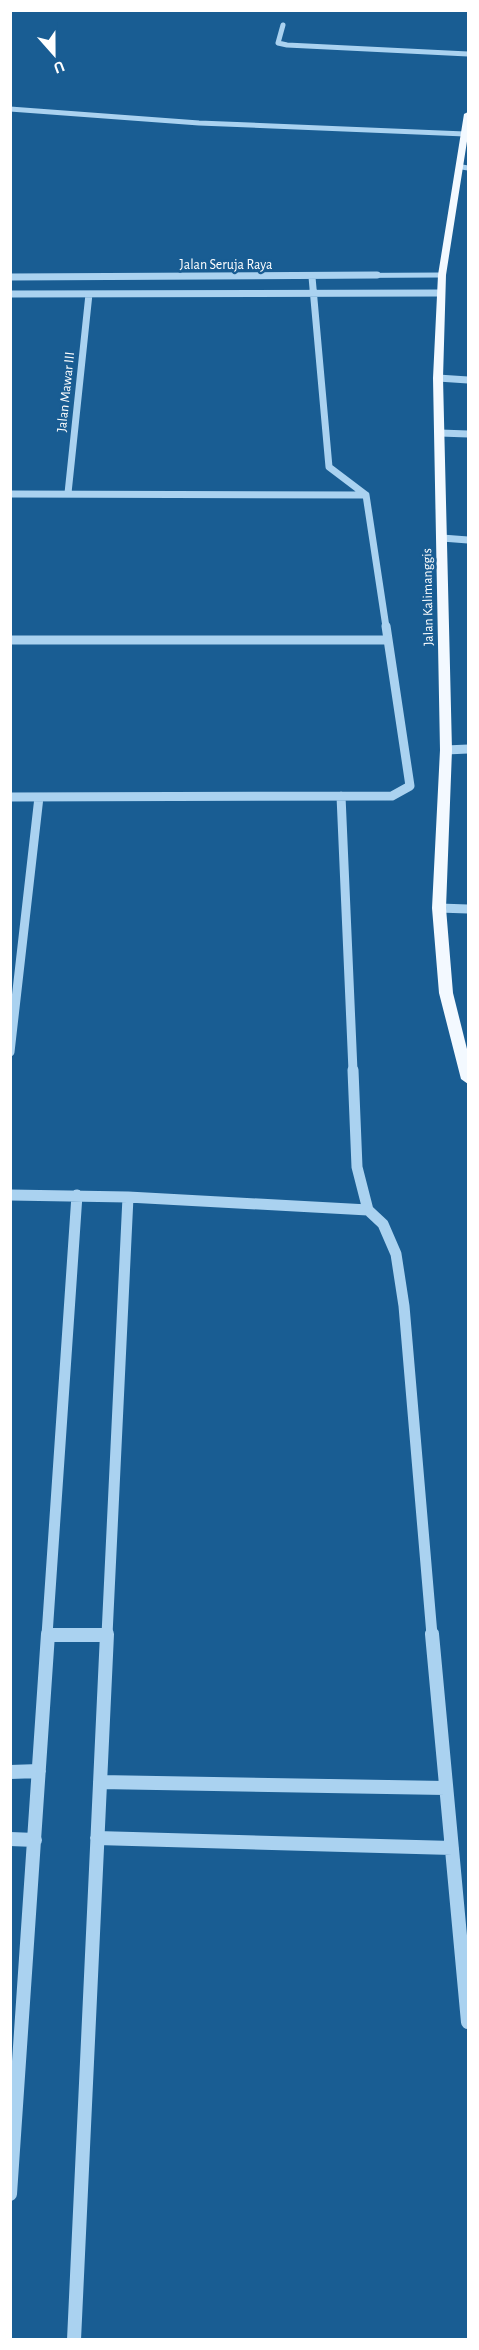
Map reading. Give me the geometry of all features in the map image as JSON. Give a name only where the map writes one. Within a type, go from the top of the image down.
[{"type":"main road","name":"Jalan Kalimanggis","points":[[468,114],[465,134],[465,167],[442,275],[438,378],[446,750],[440,908],[446,993],[468,1079]]},
{"type":"street","points":[[283,25],[278,43],[287,45],[468,54]]},
{"type":"street","points":[[10,109],[199,123],[465,134]]},
{"type":"street","name":"Jalan Seruja Raya","points":[[10,277],[442,275]]},
{"type":"street","points":[[10,797],[392,796],[410,786],[366,495],[329,467],[312,277]]},
{"type":"street","name":"Jalan Seruja Raya","points":[[10,294],[441,293]]},
{"type":"street","name":"Jalan Mawar III","points":[[68,493],[89,294]]},
{"type":"street","points":[[438,378],[468,380]]},
{"type":"street","points":[[440,433],[468,434]]},
{"type":"street","points":[[10,494],[366,495]]},
{"type":"street","points":[[442,538],[468,540]]},
{"type":"street","points":[[10,640],[388,640]]},
{"type":"street","points":[[446,750],[468,749]]},
{"type":"street","points":[[340,796],[357,1167],[368,1210],[383,1224],[396,1254],[404,1306],[445,1788],[468,2022]]},
{"type":"street","points":[[10,1052],[39,798]]},
{"type":"street","points":[[440,908],[468,909]]},
{"type":"street","points":[[10,1195],[128,1197],[368,1210]]},
{"type":"street","points":[[10,2194],[77,1195]]},
{"type":"street","points":[[74,2340],[128,1197]]},
{"type":"street","points":[[49,1635],[106,1635]]},
{"type":"street","points":[[10,1772],[39,1771]]},
{"type":"street","points":[[100,1782],[445,1788]]},
{"type":"street","points":[[97,1838],[452,1848]]},
{"type":"street","points":[[10,1839],[35,1840]]}]
